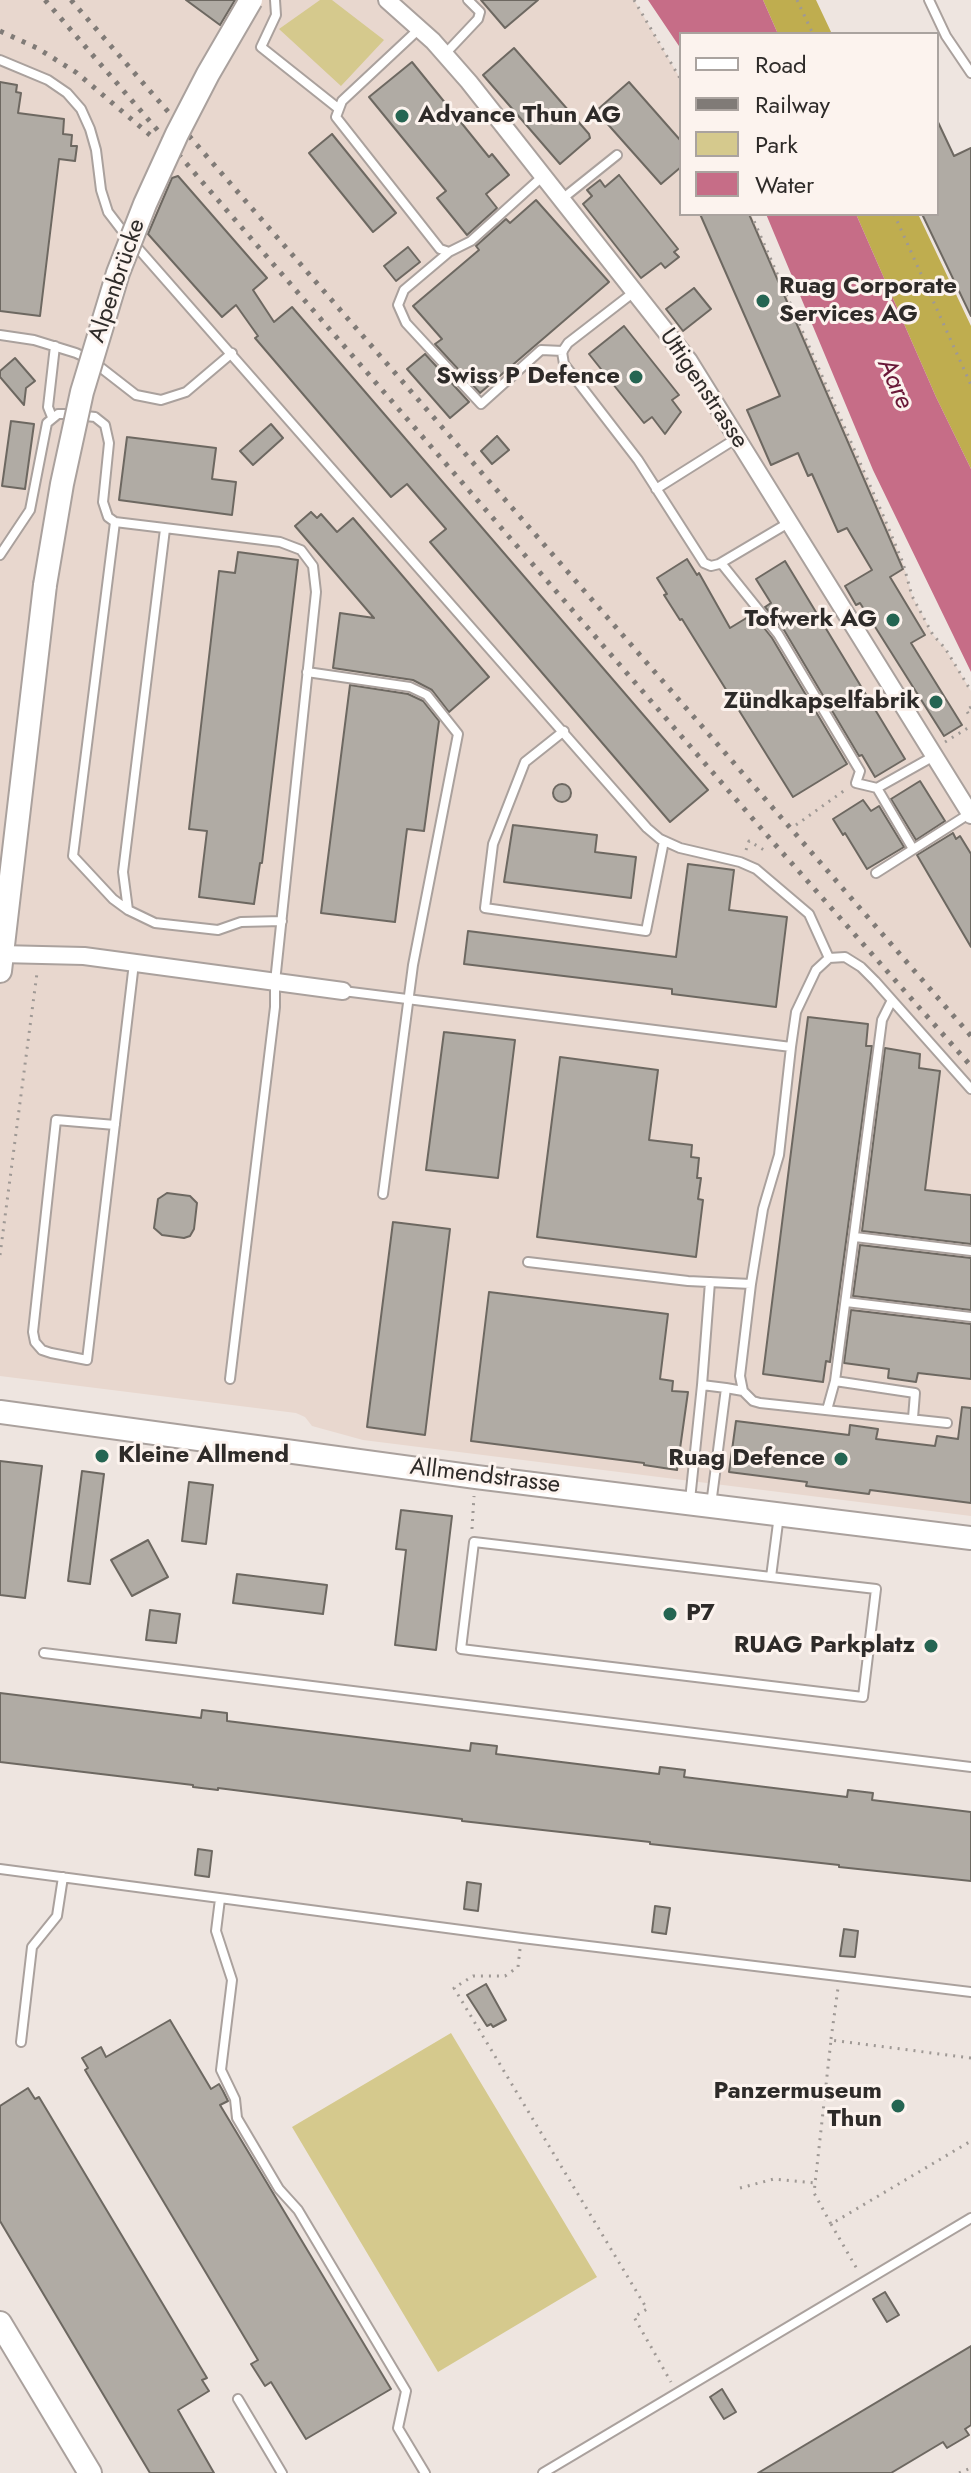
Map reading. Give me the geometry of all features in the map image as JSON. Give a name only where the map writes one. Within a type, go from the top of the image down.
[{"type":"main road","name":"Alpenbrücke","points":[[1,960],[45,585],[82,392],[118,273],[171,146],[251,0]]},
{"type":"main road","name":"Allmendstrasse","points":[[0,1412],[476,1477],[971,1538]]},
{"type":"main road","points":[[0,2323],[90,2473]]},
{"type":"street","name":"Uttigenstrasse","points":[[387,0],[445,54],[689,361],[971,814]]},
{"type":"street","points":[[1,960],[40,953],[134,961],[343,991]]},
{"type":"lane","points":[[275,0],[276,15],[261,47],[339,109]]},
{"type":"lane","points":[[445,54],[478,19],[480,12],[468,0]]},
{"type":"lane","points":[[929,0],[946,36],[971,73]]},
{"type":"lane","points":[[420,28],[342,101],[336,117],[440,249],[449,252]]},
{"type":"lane","points":[[0,60],[48,80],[67,93],[81,109],[96,150],[101,190],[108,212],[647,828],[680,848],[740,862],[769,879],[809,914],[829,958]]},
{"type":"lane","points":[[562,200],[617,155]]},
{"type":"lane","points":[[543,176],[471,241],[449,252],[404,290],[398,305],[406,323],[481,404],[541,350],[563,351]]},
{"type":"lane","points":[[634,291],[568,343],[563,351],[564,364],[638,460],[704,563],[711,566],[721,563],[790,522]]},
{"type":"lane","points":[[0,335],[55,346],[91,360],[136,395],[161,400],[186,392],[232,353]]},
{"type":"lane","points":[[52,417],[48,407],[55,346]]},
{"type":"lane","points":[[52,417],[68,414],[95,417],[105,425],[109,443],[103,502],[108,517],[115,522],[280,542],[301,550],[313,566],[316,592],[275,982],[275,1007],[230,1379]]},
{"type":"lane","points":[[0,555],[30,510],[45,430],[52,417]]},
{"type":"lane","points":[[656,489],[737,438]]},
{"type":"lane","points":[[115,522],[73,856],[113,899],[155,923],[218,930],[241,922],[282,921]]},
{"type":"lane","points":[[128,910],[123,872],[165,529]]},
{"type":"lane","points":[[721,563],[778,634],[860,771],[856,783],[877,788],[935,756]]},
{"type":"lane","points":[[307,672],[410,687],[427,695],[458,734],[408,999],[383,1194]]},
{"type":"lane","points":[[564,731],[525,762],[493,844],[485,908],[646,931],[664,841]]},
{"type":"lane","points":[[877,788],[913,849]]},
{"type":"lane","points":[[876,873],[971,814]]},
{"type":"lane","points":[[947,1423],[760,1403],[753,1401],[743,1391],[740,1376],[763,1209],[779,1155],[799,1002],[816,970],[836,956],[852,961],[892,1000],[971,1089]]},
{"type":"lane","points":[[115,1125],[56,1120],[33,1332],[35,1342],[42,1350],[51,1353],[87,1360],[115,1125],[134,961]]},
{"type":"lane","points":[[343,991],[791,1047]]},
{"type":"lane","points":[[827,1410],[835,1381],[882,1020],[892,1000]]},
{"type":"lane","points":[[855,1237],[971,1251]]},
{"type":"lane","points":[[528,1262],[751,1284]]},
{"type":"lane","points":[[700,1505],[702,1385],[710,1282]]},
{"type":"lane","points":[[846,1302],[971,1317]]},
{"type":"lane","points":[[835,1381],[915,1393],[913,1418]]},
{"type":"lane","points":[[702,1385],[743,1391]]},
{"type":"lane","points":[[700,1505],[726,1388]]},
{"type":"lane","points":[[771,1577],[779,1514]]},
{"type":"lane","points":[[474,1542],[771,1577],[876,1589],[863,1697],[461,1649],[474,1542]]},
{"type":"lane","points":[[44,1653],[971,1767]]},
{"type":"lane","points":[[0,1869],[522,1938],[971,1992]]},
{"type":"lane","points":[[21,2042],[32,1947],[57,1916],[63,1877]]},
{"type":"lane","points":[[220,1899],[216,1931],[232,1980],[221,2070],[235,2099],[237,2118],[279,2189],[298,2210],[406,2391],[398,2428],[425,2473]]},
{"type":"lane","points":[[543,2473],[971,2218]]},
{"type":"lane","points":[[238,2399],[282,2473]]},
{"type":"path","points":[[634,0],[679,77]]},
{"type":"path","points":[[797,0],[812,32]]},
{"type":"path","points":[[752,216],[883,515],[903,563],[912,596],[933,635],[945,648],[971,691]]},
{"type":"path","points":[[895,216],[971,385]]},
{"type":"path","points":[[971,707],[966,710],[971,718]]},
{"type":"path","points":[[947,741],[971,726]]},
{"type":"path","points":[[796,825],[856,783]]},
{"type":"path","points":[[740,862],[749,841],[764,850],[766,848]]},
{"type":"path","points":[[0,1255],[40,953]]},
{"type":"path","points":[[474,1542],[471,1523],[476,1477]]},
{"type":"path","points":[[522,1938],[519,1963],[514,1971],[501,1978],[473,1976],[454,1988],[647,2309],[634,2317],[677,2394]]},
{"type":"path","points":[[840,1976],[814,2193],[865,2282]]},
{"type":"path","points":[[831,2040],[971,2058]]},
{"type":"path","points":[[831,2224],[971,2141]]},
{"type":"path","points":[[740,2188],[774,2179],[815,2183]]},
{"type":"path","points":[[959,2473],[971,2468]]},
{"type":"shaded area","points":[[0,0],[634,0],[679,77],[679,216],[752,216],[883,515],[903,563],[912,596],[933,635],[945,648],[971,691],[971,1516],[363,1440],[312,1426],[305,1417],[296,1413],[0,1376]]},
{"type":"shaded area","points":[[763,0],[816,0],[831,32],[777,32]]},
{"type":"shaded area","points":[[857,216],[919,216],[971,326],[971,469]]},
{"type":"green space","points":[[320,0],[332,0],[384,40],[341,86],[279,29]]},
{"type":"green space","points":[[451,2033],[597,2277],[438,2372],[292,2127]]},
{"type":"water","points":[[648,0],[763,0],[777,32],[679,32],[679,46]]},
{"type":"water","name":"Aare","points":[[767,216],[857,216],[971,469],[971,672],[873,470]]},
{"type":"building","points":[[186,0],[235,0],[220,25]]},
{"type":"building","points":[[481,0],[538,0],[505,28]]},
{"type":"building","points":[[514,48],[589,134],[590,138],[560,164],[483,75]]},
{"type":"building","points":[[412,62],[489,157],[492,154],[509,175],[486,194],[497,208],[467,235],[437,198],[446,191],[369,97]]},
{"type":"building","points":[[0,82],[17,85],[16,92],[21,93],[18,113],[64,119],[63,134],[72,135],[71,146],[77,146],[75,161],[59,159],[40,316],[0,311]]},
{"type":"building","points":[[629,82],[679,139],[679,169],[661,184],[596,111]]},
{"type":"building","points":[[939,124],[954,156],[971,148],[971,316],[923,216],[939,216]]},
{"type":"building","points":[[332,134],[396,213],[373,232],[309,153]]},
{"type":"building","points":[[619,175],[678,249],[674,252],[679,257],[665,268],[661,263],[641,278],[583,204],[592,196],[587,190],[600,180],[605,187]]},
{"type":"building","points":[[178,176],[267,278],[253,290],[274,322],[292,307],[708,790],[670,822],[430,542],[446,529],[407,484],[391,497],[255,338],[258,336],[236,305],[222,317],[148,234],[172,178]]},
{"type":"building","points":[[536,200],[609,282],[480,393],[435,344],[442,339],[413,306],[479,250],[476,246],[506,219],[510,223]]},
{"type":"building","points":[[701,216],[750,216],[903,569],[890,577],[925,635],[911,643],[962,725],[944,736],[860,603],[856,605],[845,586],[872,570],[847,528],[838,532],[812,474],[808,476],[798,453],[771,465],[747,410],[780,396]]},
{"type":"building","points":[[408,247],[420,262],[396,281],[384,266]]},
{"type":"building","points":[[694,288],[711,309],[683,331],[666,309]]},
{"type":"building","points":[[624,326],[679,395],[672,400],[681,412],[665,434],[652,417],[644,423],[589,354]]},
{"type":"building","points":[[425,354],[469,402],[450,418],[407,369]]},
{"type":"building","points":[[15,358],[35,381],[26,388],[24,405],[0,377],[0,371]]},
{"type":"building","points":[[11,421],[34,424],[25,489],[2,486]]},
{"type":"building","points":[[271,424],[283,438],[253,465],[240,451]]},
{"type":"building","points":[[497,436],[509,450],[492,464],[481,451]]},
{"type":"building","points":[[127,437],[216,448],[212,479],[236,482],[232,515],[119,500]]},
{"type":"building","points":[[311,512],[317,518],[321,514],[337,532],[353,518],[489,677],[449,712],[432,690],[413,680],[333,668],[340,613],[374,618],[295,526]]},
{"type":"building","points":[[238,552],[298,560],[262,863],[254,904],[199,897],[207,831],[189,829],[219,571],[235,573]]},
{"type":"building","points":[[687,559],[697,575],[699,573],[730,628],[753,614],[772,638],[847,764],[793,797],[664,595],[667,594],[657,578]]},
{"type":"building","points":[[785,561],[905,759],[875,777],[862,755],[859,756],[784,630],[765,607],[771,603],[756,579]]},
{"type":"building","points":[[350,685],[408,694],[423,701],[439,721],[424,831],[407,829],[395,922],[321,913]]},
{"type":"building","points":[[920,781],[945,821],[916,840],[891,799]]},
{"type":"building","points":[[558,784],[566,784],[571,793],[569,800],[558,802],[553,797],[553,789]]},
{"type":"building","points":[[863,800],[871,811],[879,806],[904,847],[867,869],[833,819]]},
{"type":"building","points":[[513,825],[597,835],[595,852],[636,857],[631,898],[504,882]]},
{"type":"building","points":[[953,833],[956,839],[960,836],[971,854],[971,947],[917,855]]},
{"type":"building","points":[[688,864],[734,870],[729,910],[787,917],[776,1007],[672,994],[672,989],[464,964],[468,931],[676,957]]},
{"type":"building","points":[[808,1017],[868,1024],[866,1046],[872,1046],[830,1362],[826,1361],[823,1382],[763,1374]]},
{"type":"building","points":[[444,1032],[515,1040],[498,1178],[426,1170]]},
{"type":"building","points":[[885,1048],[920,1054],[919,1068],[940,1071],[925,1190],[971,1195],[971,1244],[862,1231]]},
{"type":"building","points":[[560,1057],[658,1070],[649,1140],[692,1145],[691,1157],[699,1158],[697,1178],[701,1178],[698,1199],[703,1200],[696,1257],[537,1237]]},
{"type":"building","points":[[167,1193],[190,1196],[197,1203],[194,1229],[190,1236],[162,1235],[154,1228],[158,1199]]},
{"type":"building","points":[[393,1222],[450,1229],[425,1435],[367,1427]]},
{"type":"building","points":[[860,1245],[971,1258],[971,1310],[853,1296]]},
{"type":"building","points":[[489,1292],[668,1314],[660,1379],[673,1381],[672,1391],[688,1392],[677,1470],[471,1441]]},
{"type":"building","points":[[851,1310],[971,1324],[971,1379],[918,1373],[916,1382],[888,1378],[889,1369],[844,1363]]},
{"type":"building","name":"Ruag Defence","points":[[962,1407],[971,1408],[971,1503],[870,1490],[869,1494],[806,1486],[807,1482],[729,1472],[736,1421],[849,1435],[850,1425],[878,1429],[876,1439],[935,1446],[937,1436],[958,1439]]},
{"type":"building","points":[[0,1461],[42,1466],[25,1598],[0,1595]]},
{"type":"building","points":[[82,1471],[104,1474],[90,1584],[68,1581]]},
{"type":"building","points":[[189,1482],[213,1485],[206,1544],[182,1541]]},
{"type":"building","points":[[401,1510],[452,1516],[436,1650],[395,1645],[406,1550],[396,1549]]},
{"type":"building","points":[[148,1540],[168,1577],[132,1596],[111,1560]]},
{"type":"building","points":[[237,1574],[327,1585],[323,1614],[233,1603]]},
{"type":"building","points":[[150,1610],[180,1614],[176,1643],[146,1640]]},
{"type":"building","points":[[0,1693],[201,1718],[202,1710],[227,1713],[227,1721],[470,1751],[471,1743],[497,1746],[496,1754],[659,1774],[660,1767],[685,1770],[684,1777],[847,1797],[848,1790],[873,1793],[872,1800],[971,1812],[971,1881],[0,1762]]},
{"type":"building","points":[[198,1849],[212,1851],[209,1877],[195,1875]]},
{"type":"building","points":[[467,1882],[481,1884],[478,1911],[464,1909]]},
{"type":"building","points":[[655,1906],[670,1908],[666,1934],[652,1932]]},
{"type":"building","points":[[844,1929],[858,1931],[855,1957],[840,1956]]},
{"type":"building","points":[[486,1984],[506,2020],[493,2027],[491,2024],[487,2026],[467,1995]]},
{"type":"building","points":[[170,2020],[211,2089],[219,2084],[228,2101],[220,2105],[391,2389],[306,2439],[271,2382],[265,2386],[251,2364],[258,2360],[85,2070],[88,2068],[82,2058],[101,2047],[106,2057]]},
{"type":"building","points":[[28,2088],[35,2099],[39,2097],[207,2378],[202,2380],[209,2391],[178,2410],[214,2473],[150,2473],[0,2221],[0,2106]]},
{"type":"building","points":[[885,2292],[899,2315],[887,2322],[873,2299]]},
{"type":"building","points":[[971,2346],[971,2425],[965,2429],[969,2435],[947,2448],[943,2442],[891,2473],[758,2473]]},
{"type":"building","points":[[722,2389],[736,2412],[724,2419],[710,2397]]},
{"type":"railway","points":[[45,0],[772,841],[971,1066]]},
{"type":"railway","points":[[71,0],[971,1036]]},
{"type":"railway","points":[[0,31],[37,48],[77,73],[150,135]]},
{"type":"place","name":"Advance Thun AG","points":[[402,116]]},
{"type":"place","name":"Ruag Corporate Services AG","points":[[763,301]]},
{"type":"place","name":"Swiss P Defence","points":[[636,377]]},
{"type":"place","name":"Tofwerk AG","points":[[893,620]]},
{"type":"place","name":"Zündkapselfabrik","points":[[936,702]]},
{"type":"place","name":"Kleine Allmend","points":[[102,1456]]},
{"type":"place","name":"Ruag Defence","points":[[841,1459]]},
{"type":"place","name":"P7","points":[[670,1614]]},
{"type":"place","name":"RUAG Parkplatz","points":[[931,1646]]},
{"type":"place","name":"Panzermuseum Thun","points":[[898,2106]]}]
